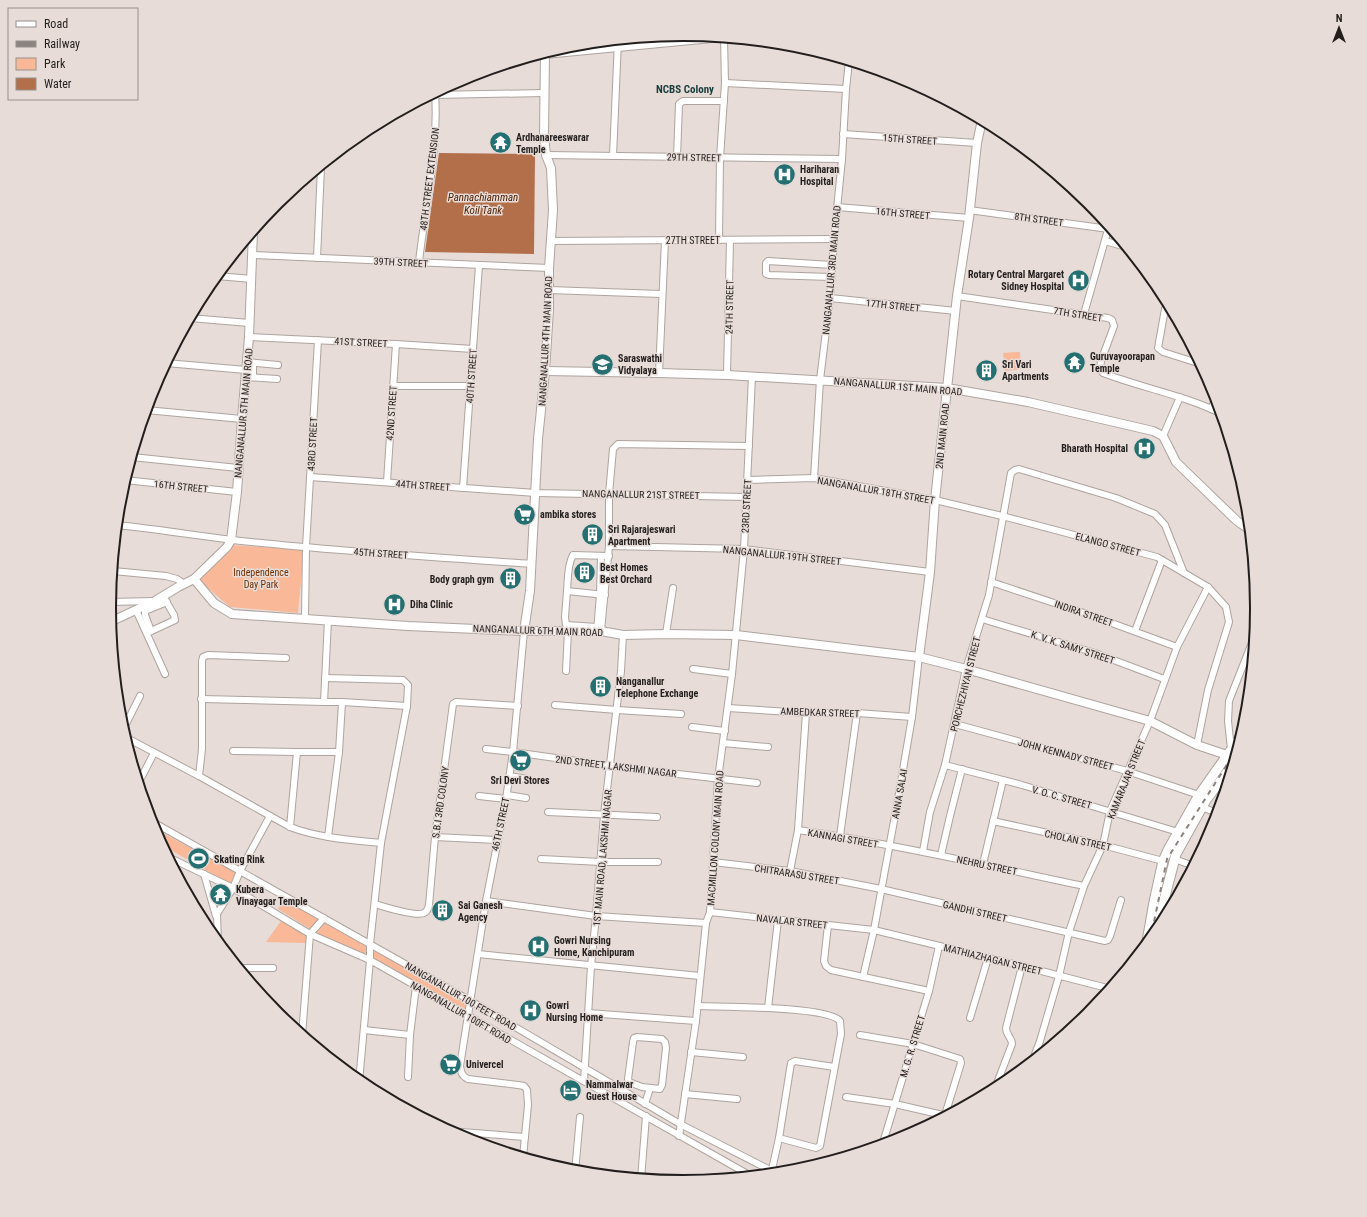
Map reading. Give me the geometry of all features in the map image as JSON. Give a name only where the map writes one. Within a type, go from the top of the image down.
[{"type":"main road","points":[[1148,933],[1163,861],[1199,795],[1231,754]]},
{"type":"main road","points":[[1161,914],[1174,859],[1202,807],[1226,774]]},
{"type":"street","points":[[577,51],[690,41]]},
{"type":"street","points":[[719,240],[720,158],[725,82],[723,42]]},
{"type":"street","points":[[613,156],[617,48]]},
{"type":"street","name":"NANGANALLUR 4TH MAIN ROAD","points":[[524,631],[530,591],[532,564],[538,439],[545,371],[551,241],[552,180],[551,168],[546,155],[544,128],[545,58]]},
{"type":"street","name":"NANGANALLUR 3RD MAIN ROAD","points":[[814,478],[820,380],[830,298],[849,66]]},
{"type":"street","points":[[725,82],[846,89]]},
{"type":"street","points":[[446,94],[544,93]]},
{"type":"street","name":"48TH STREET EXTENSION","points":[[419,262],[434,150],[434,100]]},
{"type":"street","points":[[677,157],[680,102],[724,101]]},
{"type":"street","name":"2ND MAIN ROAD","points":[[919,657],[930,572],[935,500],[957,296],[969,214],[977,143],[981,126]]},
{"type":"street","name":"15TH STREET","points":[[843,134],[977,143]]},
{"type":"street","name":"29TH STREET","points":[[546,155],[720,158],[842,158]]},
{"type":"street","points":[[317,258],[321,172]]},
{"type":"street","name":"16TH STREET","points":[[837,207],[969,214]]},
{"type":"street","name":"8TH STREET","points":[[969,214],[1104,227]]},
{"type":"street","points":[[1084,314],[1108,232]]},
{"type":"street","name":"NANGANALLUR 5TH MAIN ROAD","points":[[231,540],[237,492],[242,419],[249,370],[249,323],[253,239]]},
{"type":"street","name":"27TH STREET","points":[[551,241],[834,239]]},
{"type":"street","points":[[659,372],[661,294],[665,240]]},
{"type":"street","name":"24TH STREET","points":[[727,375],[730,240]]},
{"type":"street","points":[[1105,242],[1119,245]]},
{"type":"street","name":"39TH STREET","points":[[253,255],[549,268]]},
{"type":"street","points":[[831,277],[769,275],[766,274],[765,270],[766,263],[768,261],[832,265]]},
{"type":"street","name":"40TH STREET","points":[[463,488],[479,265]]},
{"type":"street","points":[[224,277],[252,279]]},
{"type":"street","points":[[549,290],[661,294]]},
{"type":"street","name":"7TH STREET","points":[[957,296],[1108,318],[1112,320],[1114,329],[1100,365],[1100,369],[1103,373],[1215,411]]},
{"type":"street","name":"17TH STREET","points":[[830,298],[956,311]]},
{"type":"street","points":[[1165,309],[1158,348],[1163,352],[1194,362]]},
{"type":"street","points":[[196,319],[249,323]]},
{"type":"street","name":"41ST STREET","points":[[249,337],[473,349]]},
{"type":"street","name":"43RD STREET","points":[[305,618],[306,547],[318,340]]},
{"type":"street","name":"42ND STREET","points":[[387,482],[396,344]]},
{"type":"street","points":[[172,364],[249,370],[277,379]]},
{"type":"street","points":[[249,370],[278,365]]},
{"type":"street","name":"NANGANALLUR 1ST MAIN ROAD","points":[[545,371],[659,372],[947,388],[1072,411],[1153,430],[1163,436]]},
{"type":"street","name":"23RD STREET","points":[[736,635],[744,548],[752,376]]},
{"type":"street","points":[[393,386],[470,386]]},
{"type":"street","points":[[1180,398],[1163,436],[1176,462],[1245,526]]},
{"type":"street","points":[[1211,409],[1213,405]]},
{"type":"street","points":[[152,411],[242,419]]},
{"type":"street","points":[[609,556],[573,555],[571,558],[565,617],[566,624],[599,630],[602,595],[609,556],[609,494],[613,449],[618,444],[749,446]]},
{"type":"street","points":[[137,457],[238,468]]},
{"type":"street","name":"PORCHEZHIYAN STREET","points":[[923,851],[930,812],[946,765],[966,669],[989,595],[1011,472],[1019,469],[1116,498],[1156,514],[1165,525],[1184,573]]},
{"type":"street","name":"44TH STREET","points":[[310,477],[536,493]]},
{"type":"street","name":"NANGANALLUR 18TH STREET","points":[[748,480],[814,478],[935,500],[1002,516]]},
{"type":"street","name":"16TH STREET","points":[[131,481],[237,492]]},
{"type":"street","name":"NANGANALLUR 21ST STREET","points":[[536,493],[747,497]]},
{"type":"street","name":"ELANGO STREET","points":[[1002,516],[1157,557],[1208,587],[1226,607],[1229,622],[1208,690],[1197,745]]},
{"type":"street","name":"45TH STREET","points":[[122,526],[231,540],[532,564]]},
{"type":"street","points":[[165,674],[149,632],[144,615],[145,611],[165,599],[184,584],[194,579],[227,548],[231,540]]},
{"type":"street","name":"NANGANALLUR 19TH STREET","points":[[609,546],[744,548],[930,572]]},
{"type":"street","points":[[601,556],[602,595]]},
{"type":"street","points":[[1135,631],[1162,560]]},
{"type":"street","points":[[117,571],[166,576],[177,579],[184,584]]},
{"type":"street","name":"NANGANALLUR 6TH MAIN ROAD","points":[[194,579],[214,603],[232,614],[408,626],[524,631],[599,630],[623,635],[736,635],[919,657],[1150,721],[1197,745],[1231,754]]},
{"type":"street","name":"INDIRA STREET","points":[[991,582],[1135,631],[1177,647]]},
{"type":"street","name":"KAMARAJAR STREET","points":[[1035,1054],[1059,976],[1069,932],[1084,886],[1103,845],[1110,811],[1150,721],[1164,679],[1177,647],[1208,587]]},
{"type":"street","points":[[666,634],[673,588]]},
{"type":"street","points":[[567,591],[602,595]]},
{"type":"street","points":[[116,602],[155,601],[165,599]]},
{"type":"street","points":[[149,632],[175,620],[174,615],[165,599]]},
{"type":"street","points":[[116,619],[155,601]]},
{"type":"street","points":[[136,610],[149,632]]},
{"type":"street","name":"K. V. K. SAMY STREET","points":[[982,619],[1095,653],[1164,679]]},
{"type":"street","points":[[324,702],[328,620]]},
{"type":"street","name":"46TH STREET","points":[[524,631],[518,706],[510,776],[486,901],[460,1066],[463,1077],[468,1079],[524,1086],[527,1090],[528,1096],[525,1137]]},
{"type":"street","points":[[566,671],[568,631]]},
{"type":"street","name":"1ST MAIN ROAD, LAKSHMI NAGAR","points":[[584,1081],[591,966],[604,815],[617,710],[623,635]]},
{"type":"street","name":"MACMILLON COLONY MAIN ROAD","points":[[679,1136],[698,1006],[706,923],[710,912],[718,779],[736,635]]},
{"type":"street","points":[[1231,754],[1228,721],[1229,701],[1250,648]]},
{"type":"street","points":[[199,776],[202,749],[202,661],[205,655],[286,658]]},
{"type":"street","name":"ANNA SALAI","points":[[863,977],[874,930],[912,717],[919,657]]},
{"type":"street","points":[[693,669],[732,674]]},
{"type":"street","points":[[325,678],[402,680],[408,685],[407,706],[381,843],[370,944],[364,1030],[359,1074]]},
{"type":"street","points":[[127,721],[140,696]]},
{"type":"street","points":[[201,699],[342,702],[407,706]]},
{"type":"street","points":[[328,837],[339,752],[342,702]]},
{"type":"street","name":"S.B.I 3RD COLONY","points":[[375,904],[415,914],[424,913],[429,905],[435,837],[453,704],[456,702],[518,706]]},
{"type":"street","points":[[555,705],[681,714]]},
{"type":"street","name":"AMBEDKAR STREET","points":[[728,708],[806,713],[858,713],[912,717]]},
{"type":"street","points":[[790,871],[798,830],[806,713]]},
{"type":"street","points":[[840,836],[858,713]]},
{"type":"street","name":"JOHN KENNADY STREET","points":[[955,724],[1127,771],[1199,795]]},
{"type":"street","points":[[692,727],[725,731]]},
{"type":"street","points":[[132,741],[199,776],[290,827],[305,833],[381,843]]},
{"type":"street","points":[[723,743],[768,747]]},
{"type":"street","name":"2ND STREET, LAKSHMI NAGAR","points":[[486,750],[513,752],[611,766],[757,783]]},
{"type":"street","points":[[233,751],[339,752]]},
{"type":"street","points":[[290,827],[297,752]]},
{"type":"street","points":[[142,777],[154,753]]},
{"type":"street","name":"V. O. C. STREET","points":[[946,765],[1003,780],[1178,832]]},
{"type":"street","points":[[941,855],[962,769]]},
{"type":"street","points":[[510,776],[527,779]]},
{"type":"street","points":[[983,864],[1003,780]]},
{"type":"street","points":[[479,796],[526,798]]},
{"type":"street","points":[[1202,807],[1213,812]]},
{"type":"street","points":[[548,812],[657,817]]},
{"type":"street","points":[[216,916],[233,888],[240,871],[270,816]]},
{"type":"street","name":"CHOLAN STREET","points":[[993,821],[1103,845],[1163,861]]},
{"type":"street","name":"NANGANALLUR 100 FEET ROAD","points":[[159,825],[470,1001],[680,1124],[766,1170]]},
{"type":"street","name":"KANNAGI STREET","points":[[798,830],[840,836],[889,846]]},
{"type":"street","points":[[435,837],[497,840]]},
{"type":"street","name":"NEHRU STREET","points":[[889,846],[923,851],[1084,886]]},
{"type":"street","points":[[541,859],[601,862],[658,862]]},
{"type":"street","points":[[1174,859],[1189,864]]},
{"type":"street","name":"NANGANALLUR 100FT ROAD","points":[[176,861],[233,888],[310,934],[370,960],[745,1172]]},
{"type":"street","name":"CHITRARASU STREET","points":[[713,862],[790,871],[881,889]]},
{"type":"street","points":[[204,874],[216,916],[217,931]]},
{"type":"street","name":"GANDHI STREET","points":[[881,889],[1105,941],[1108,940],[1121,900]]},
{"type":"street","points":[[486,901],[596,916],[706,923]]},
{"type":"street","name":"NAVALAR STREET","points":[[710,912],[874,930]]},
{"type":"street","points":[[302,1029],[310,934],[324,918]]},
{"type":"street","points":[[768,1008],[778,920]]},
{"type":"street","points":[[828,925],[824,961],[826,966],[831,970],[929,991]]},
{"type":"street","name":"MATHIAZHAGAN STREET","points":[[874,930],[1105,988]]},
{"type":"street","name":"M. G. R. STREET","points":[[884,1139],[929,991],[939,946]]},
{"type":"street","points":[[478,954],[700,976]]},
{"type":"street","points":[[970,1018],[988,958]]},
{"type":"street","points":[[998,1081],[1012,1044],[1012,1039],[1007,1033],[1006,1028],[1022,966]]},
{"type":"street","points":[[245,968],[273,968]]},
{"type":"street","points":[[408,1077],[410,1035],[416,986]]},
{"type":"street","points":[[698,1006],[768,1008],[804,1011],[836,1017],[838,1019],[841,1024],[841,1034],[820,1146],[816,1148],[779,1138]]},
{"type":"street","points":[[588,1013],[696,1021]]},
{"type":"street","points":[[364,1030],[410,1035]]},
{"type":"street","points":[[860,1034],[913,1044],[960,1059],[961,1063],[947,1110]]},
{"type":"street","points":[[634,1038],[662,1039],[666,1042],[662,1085],[660,1089],[642,1086],[629,1082],[628,1079],[634,1038]]},
{"type":"street","points":[[691,1052],[743,1057]]},
{"type":"street","points":[[773,1169],[791,1063],[795,1060],[834,1067]]},
{"type":"street","points":[[638,1100],[642,1086]]},
{"type":"street","points":[[645,1104],[650,1088]]},
{"type":"street","points":[[685,1094],[736,1099]]},
{"type":"street","points":[[846,1097],[895,1104],[940,1114]]},
{"type":"street","points":[[641,1174],[646,1116]]},
{"type":"street","points":[[576,1165],[580,1117]]},
{"type":"street","points":[[464,1132],[525,1137],[523,1153]]},
{"type":"green space","points":[[1020,352],[1021,369],[1005,371],[1003,353]]},
{"type":"green space","name":"Independence Day Park","points":[[232,545],[304,550],[298,613],[230,607],[196,578]]},
{"type":"green space","name":"Skating Rink","points":[[162,833],[236,872],[230,884],[171,850]]},
{"type":"green space","points":[[284,898],[319,919],[312,930],[278,909]]},
{"type":"green space","points":[[281,921],[306,934],[306,943],[266,942]]},
{"type":"green space","points":[[325,923],[368,945],[367,957],[316,933]]},
{"type":"green space","points":[[372,947],[467,1001],[465,1012],[372,959]]},
{"type":"water","name":"Pannachiamman Koil Tank","points":[[439,153],[535,154],[534,254],[425,252]]},
{"type":"railway","points":[[1153,927],[1167,859],[1231,758]]},
{"type":"place","name":"Ardhanareeswarar Temple","points":[[501,143]]},
{"type":"place","name":"Hariharan Hospital","points":[[785,175]]},
{"type":"place","name":"Rotary Central Margaret Sidney Hospital","points":[[1079,280]]},
{"type":"place","name":"Guruvayoorapan Temple","points":[[1075,362]]},
{"type":"place","name":"Saraswathi Vidyalaya","points":[[602,364]]},
{"type":"place","name":"Sri Vari Apartments","points":[[986,370]]},
{"type":"place","name":"Bharath Hospital","points":[[1144,448]]},
{"type":"place","name":"ambika stores","points":[[525,514]]},
{"type":"place","name":"Sri Rajarajeswari Apartment","points":[[592,535]]},
{"type":"place","name":"Best Homes Best Orchard","points":[[585,573]]},
{"type":"place","name":"Body graph gym","points":[[510,579]]},
{"type":"place","name":"Diha Clinic","points":[[395,604]]},
{"type":"place","name":"Nanganallur Telephone Exchange","points":[[600,687]]},
{"type":"place","name":"Sri Devi Stores","points":[[520,760]]},
{"type":"place","name":"Skating Rink","points":[[198,859]]},
{"type":"place","name":"Kubera Vinayagar Temple","points":[[220,895]]},
{"type":"place","name":"Sai Ganesh Agency","points":[[442,911]]},
{"type":"place","name":"Gowri Nursing Home, Kanchipuram","points":[[538,946]]},
{"type":"place","name":"Gowri Nursing Home","points":[[531,1011]]},
{"type":"place","name":"Univercel","points":[[450,1064]]},
{"type":"place","name":"Nammalwar Guest House","points":[[570,1090]]},
{"type":"district","name":"NCBS Colony","points":[[685,89]]}]
